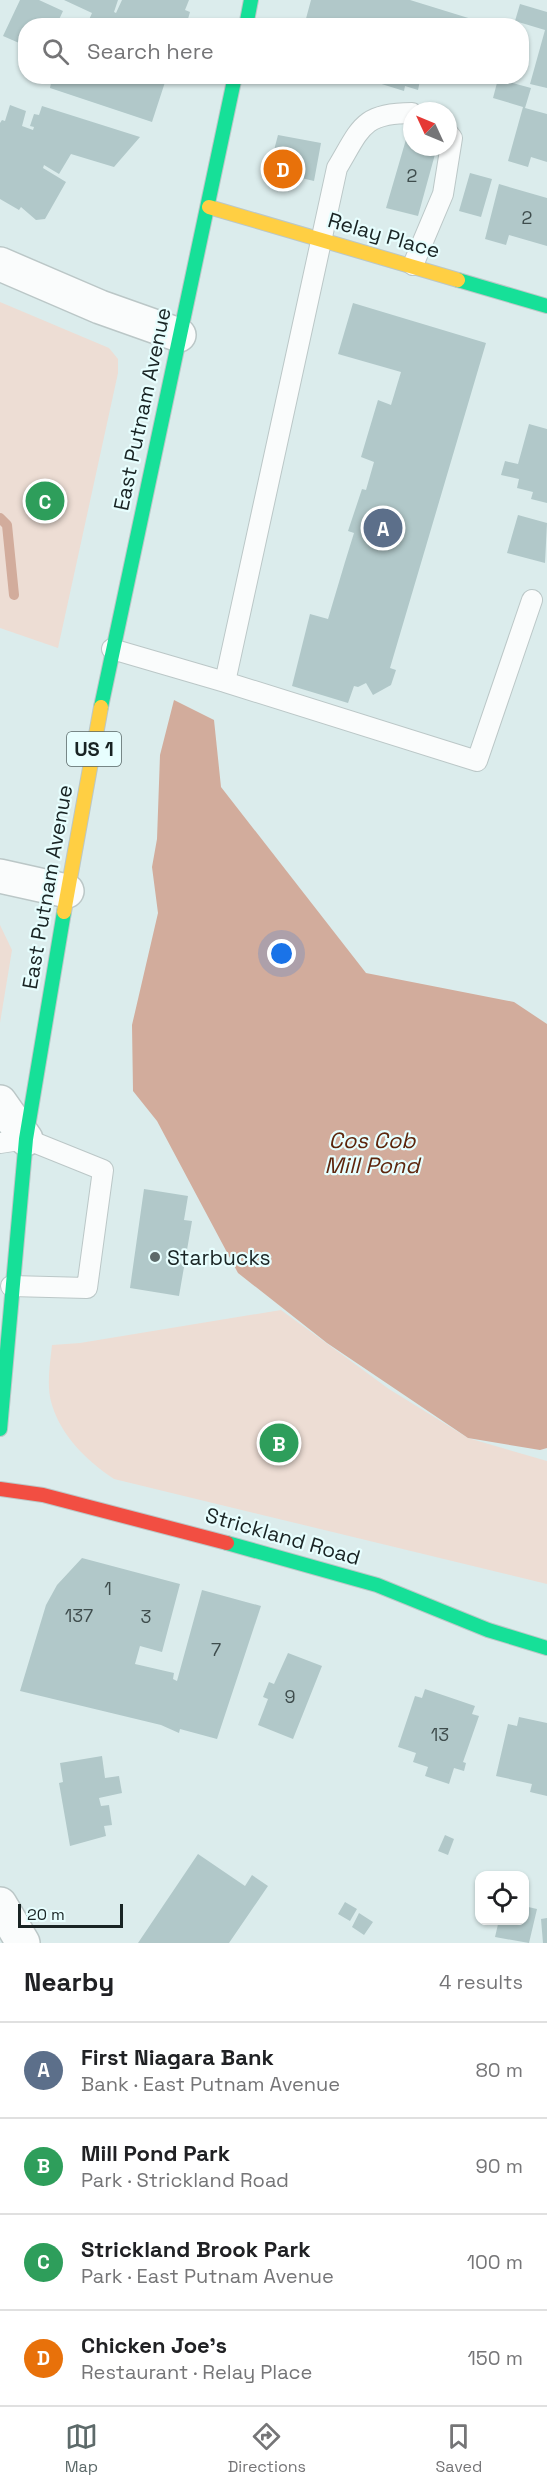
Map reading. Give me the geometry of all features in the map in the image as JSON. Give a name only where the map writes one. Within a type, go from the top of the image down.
[{"type":"main road","points":[[248,18],[251,0]]},
{"type":"main road","name":"East Putnam Avenue","points":[[0,1429],[11,1286],[13,1141],[67,891],[112,649],[234,84]]},
{"type":"main road","name":"Relay Place","points":[[209,207],[547,306]]},
{"type":"main road","name":"Strickland Road","points":[[0,1489],[43,1495],[294,1560],[377,1585],[488,1630],[547,1648]]},
{"type":"street","points":[[0,264],[100,306],[179,335]]},
{"type":"street","points":[[0,876],[67,891]]},
{"type":"street","points":[[0,1102],[13,1141]]},
{"type":"street","points":[[0,1904],[23,1943]]},
{"type":"lane","points":[[225,682],[337,168],[363,124],[385,113],[403,113]]},
{"type":"lane","points":[[413,265],[443,194],[449,156]]},
{"type":"lane","points":[[112,649],[477,761],[532,600]]},
{"type":"lane","points":[[11,1286],[87,1288],[103,1170],[13,1141]]},
{"type":"shaded area","points":[[0,302],[109,348],[118,359],[118,373],[58,648],[0,628]]},
{"type":"shaded area","points":[[0,925],[12,950],[0,1023]]},
{"type":"shaded area","points":[[281,1310],[389,1389],[468,1438],[547,1461],[547,1584],[114,1479],[85,1456],[69,1438],[56,1417],[49,1391],[52,1345],[80,1343]]},
{"type":"water","name":"Cos Cob Mill Pond","points":[[174,700],[214,720],[221,787],[366,973],[514,1002],[547,1024],[547,1448],[540,1450],[468,1438],[327,1343],[238,1273],[157,1121],[133,1091],[132,1025],[158,913],[152,867],[157,839],[160,755]]},
{"type":"building","points":[[20,0],[39,0],[63,11],[60,18],[18,18],[18,43],[3,36]]},
{"type":"building","points":[[64,0],[118,0],[114,12],[116,13],[122,0],[189,0],[185,10],[190,12],[188,18],[90,18],[92,13]]},
{"type":"building","points":[[311,0],[410,0],[468,18],[306,18]]},
{"type":"building","points":[[520,4],[547,12],[547,88],[530,84],[545,30],[529,25],[529,18],[516,18]]},
{"type":"building","points":[[51,84],[164,84],[152,122],[50,88]]},
{"type":"building","points":[[382,84],[419,84],[418,90],[405,86],[404,91]]},
{"type":"building","points":[[497,84],[516,84],[531,88],[525,108],[547,114],[547,162],[531,157],[528,167],[508,161],[523,107],[493,98]]},
{"type":"building","points":[[10,105],[26,111],[22,126],[33,130],[34,127],[30,126],[34,114],[39,115],[42,106],[140,137],[114,167],[71,154],[59,174],[44,165],[43,168],[66,182],[45,219],[36,220],[21,207],[19,210],[0,199],[0,123],[2,120],[5,121]]},
{"type":"building","points":[[278,135],[321,143],[314,181],[297,177],[296,183],[267,177]]},
{"type":"building","points":[[403,150],[403,156],[435,156],[418,216],[386,208]]},
{"type":"building","points":[[470,173],[492,179],[481,217],[459,211]]},
{"type":"building","points":[[499,184],[547,198],[547,246],[509,235],[506,245],[485,239]]},
{"type":"building","points":[[353,303],[486,343],[390,668],[396,670],[391,685],[373,695],[366,683],[358,687],[354,686],[348,703],[292,686],[310,614],[328,619],[354,533],[348,531],[362,489],[366,490],[374,462],[361,457],[378,400],[391,405],[401,372],[338,354]]},
{"type":"building","points":[[529,424],[547,429],[547,503],[531,499],[533,492],[517,488],[519,479],[501,475],[505,461],[518,464]]},
{"type":"building","points":[[518,515],[547,523],[545,563],[507,553]]},
{"type":"building","points":[[144,1189],[188,1196],[184,1220],[192,1221],[179,1296],[130,1288]]},
{"type":"building","points":[[82,1558],[180,1584],[162,1652],[140,1646],[135,1664],[174,1673],[173,1679],[177,1681],[202,1590],[261,1606],[217,1739],[180,1729],[179,1733],[161,1725],[20,1691],[46,1605],[57,1585]]},
{"type":"building","points":[[288,1653],[322,1666],[293,1739],[258,1725],[268,1699],[263,1697],[269,1682],[274,1684]]},
{"type":"building","points":[[425,1689],[475,1706],[472,1714],[479,1716],[463,1762],[466,1763],[464,1771],[454,1768],[449,1784],[425,1776],[428,1767],[413,1762],[416,1753],[398,1747],[415,1696],[422,1698]]},
{"type":"building","points":[[519,1717],[547,1723],[547,1796],[530,1792],[532,1784],[496,1776],[508,1724],[517,1726]]},
{"type":"building","points":[[102,1756],[105,1778],[119,1776],[122,1793],[99,1798],[101,1806],[109,1805],[112,1825],[104,1826],[106,1836],[70,1846],[59,1783],[63,1782],[60,1763]]},
{"type":"building","points":[[445,1835],[454,1839],[448,1855],[438,1851]]},
{"type":"building","points":[[198,1854],[245,1886],[252,1875],[268,1886],[229,1943],[138,1943]]},
{"type":"building","points":[[345,1902],[357,1909],[350,1921],[338,1914]]},
{"type":"building","points":[[529,1907],[537,1909],[529,1943],[495,1937],[498,1925],[529,1925]]},
{"type":"building","points":[[359,1913],[373,1922],[364,1935],[352,1927]]},
{"type":"building","points":[[547,1918],[547,1943],[543,1943],[541,1919]]},
{"type":"waterway","points":[[0,518],[7,525],[14,595]]},
{"type":"traffic: fast","points":[[248,18],[251,0]]},
{"type":"traffic: fast","points":[[101,707],[233,84]]},
{"type":"traffic: fast","points":[[458,280],[547,306]]},
{"type":"traffic: fast","points":[[0,1429],[26,1139],[64,912]]},
{"type":"traffic: fast","points":[[227,1543],[377,1585],[488,1630],[547,1648]]},
{"type":"traffic: slow","points":[[209,207],[458,280]]},
{"type":"traffic: slow","points":[[64,912],[101,707]]},
{"type":"traffic: jam","points":[[0,1489],[43,1495],[227,1543]]},
{"type":"place","name":"Chicken Joe's","points":[[283,169]]},
{"type":"place","name":"Strickland Brook Park","points":[[45,501]]},
{"type":"place","name":"First Niagara Bank","points":[[383,528]]},
{"type":"place","name":"Starbucks","points":[[155,1257]]},
{"type":"place","name":"Mill Pond Park","points":[[279,1443]]}]
